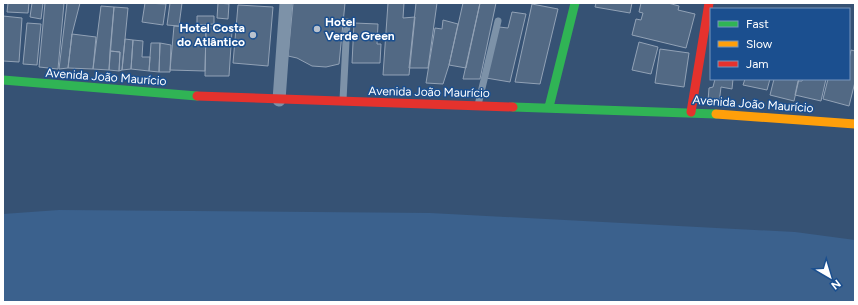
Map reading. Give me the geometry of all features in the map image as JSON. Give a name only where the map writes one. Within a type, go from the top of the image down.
[{"type":"main road","points":[[549,107],[576,3]]},
{"type":"main road","points":[[691,112],[709,3]]},
{"type":"main road","name":"Avenida João Maurício","points":[[3,80],[148,93],[279,100],[691,112],[855,124]]},
{"type":"street","points":[[279,100],[286,3]]},
{"type":"lane","points":[[478,105],[498,20]]},
{"type":"lane","points":[[343,102],[348,22]]},
{"type":"water","points":[[59,210],[430,213],[795,232],[855,240],[855,302],[3,302],[3,214]]},
{"type":"building","points":[[8,3],[29,3],[28,13],[7,12]]},
{"type":"building","points":[[32,3],[43,3],[41,19],[30,17]]},
{"type":"building","points":[[45,3],[64,3],[58,69],[39,67]]},
{"type":"building","points":[[67,3],[80,3],[72,34],[68,68],[59,69]]},
{"type":"building","points":[[145,3],[166,4],[163,25],[142,22]]},
{"type":"building","points":[[170,3],[182,3],[179,26],[167,25]]},
{"type":"building","points":[[218,3],[229,4],[228,19],[217,18]]},
{"type":"building","name":"Hotel Verde Green","points":[[293,3],[345,3],[339,64],[326,67],[312,66],[297,58],[288,56]]},
{"type":"building","points":[[388,3],[404,3],[403,18],[415,17],[409,75],[383,75]]},
{"type":"building","points":[[416,3],[437,3],[428,68],[409,68]]},
{"type":"building","points":[[463,3],[480,3],[466,68],[449,65]]},
{"type":"building","points":[[480,3],[496,3],[480,79],[463,79]]},
{"type":"building","points":[[596,3],[632,3],[630,13],[595,7]]},
{"type":"building","points":[[641,3],[668,3],[679,6],[678,10],[695,14],[686,48],[632,35],[636,19],[641,20],[643,13],[639,12]]},
{"type":"building","points":[[532,4],[558,9],[540,84],[515,82]]},
{"type":"building","name":"Hotel Costa do Atlântico","points":[[238,5],[273,7],[268,66],[233,63]]},
{"type":"building","points":[[101,6],[114,7],[109,70],[93,69]]},
{"type":"building","points":[[114,7],[128,8],[122,70],[119,71],[120,52],[110,51]]},
{"type":"building","points":[[512,12],[526,14],[510,82],[486,78],[499,27],[508,28]]},
{"type":"building","points":[[3,16],[22,18],[19,62],[3,61]]},
{"type":"building","points":[[197,16],[214,16],[214,24],[197,25]]},
{"type":"building","points":[[443,20],[458,24],[449,65],[443,84],[426,83],[435,28],[442,29]]},
{"type":"building","points":[[27,23],[41,24],[37,65],[23,64]]},
{"type":"building","points":[[354,23],[378,24],[377,44],[381,44],[380,63],[352,63]]},
{"type":"building","points":[[174,26],[206,29],[205,71],[170,70]]},
{"type":"building","points":[[206,26],[232,31],[229,76],[205,76]]},
{"type":"building","points":[[72,34],[96,37],[93,69],[68,68]]},
{"type":"building","points":[[125,39],[133,40],[131,69],[122,70]]},
{"type":"building","points":[[133,40],[143,41],[142,57],[150,57],[149,71],[131,69]]},
{"type":"building","points":[[639,42],[658,47],[651,74],[632,70]]},
{"type":"building","points":[[151,43],[160,43],[159,72],[149,71]]},
{"type":"building","points":[[160,43],[171,45],[170,72],[159,72]]},
{"type":"building","points":[[660,49],[689,53],[684,87],[655,83]]},
{"type":"building","points":[[851,50],[855,51],[855,82],[849,106],[823,99],[828,80],[850,80]]},
{"type":"building","points":[[110,51],[120,52],[119,71],[109,70]]},
{"type":"building","points":[[715,80],[733,80],[732,89],[721,87],[719,103],[708,101],[709,88],[713,87]]},
{"type":"building","points":[[745,80],[770,80],[767,90],[743,85]]},
{"type":"building","points":[[774,80],[799,80],[794,101],[770,95]]},
{"type":"building","points":[[826,80],[821,101],[795,95],[798,81]]},
{"type":"traffic: fast","points":[[549,107],[575,3]]},
{"type":"traffic: fast","points":[[3,80],[197,96]]},
{"type":"traffic: fast","points":[[513,107],[716,114]]},
{"type":"traffic: slow","points":[[716,114],[855,124]]},
{"type":"traffic: jam","points":[[691,112],[709,3]]},
{"type":"traffic: jam","points":[[197,96],[513,107]]},
{"type":"place","name":"Hotel Verde Green","points":[[317,29]]},
{"type":"place","name":"Hotel Costa do Atlântico","points":[[253,35]]}]
